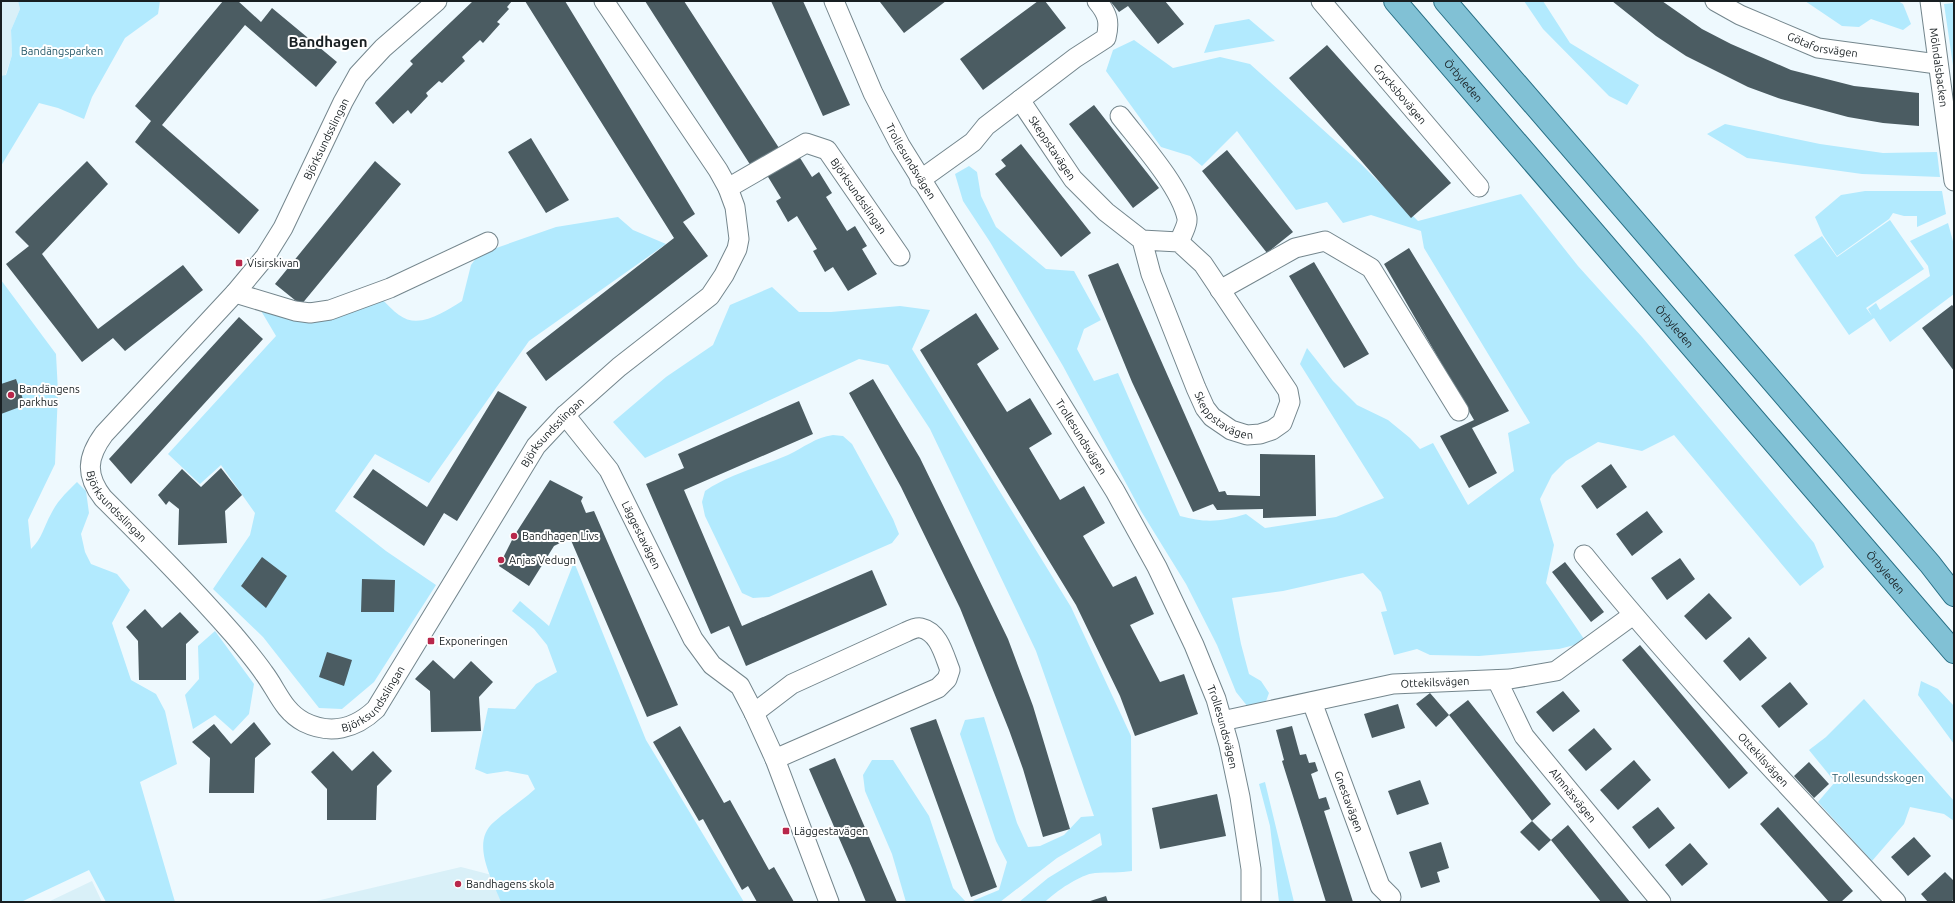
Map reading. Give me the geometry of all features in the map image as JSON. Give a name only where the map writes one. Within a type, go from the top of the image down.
[{"type":"main road","name":"Örbyleden","points":[[1395,1],[1954,652]]},
{"type":"main road","points":[[1445,1],[1930,564],[1954,595]]},
{"type":"street","name":"Björksundsslingan","points":[[437,1],[383,48],[358,75],[343,102],[283,228],[265,257],[235,293],[180,350],[104,434],[94,448],[91,461],[91,476],[95,488],[192,589],[234,636],[265,674],[282,704],[302,721],[324,729],[345,728],[364,720],[376,709],[536,446],[565,415],[619,367],[710,296],[724,275],[737,249],[739,239],[735,207],[728,188],[714,164],[604,1]]},
{"type":"street","name":"Trollesundsvägen","points":[[834,1],[873,93],[900,145],[920,180],[1119,498],[1157,567],[1194,645],[1216,699],[1240,797],[1252,869],[1251,902]]},
{"type":"street","points":[[920,180],[973,142],[986,126],[1075,58],[1106,38],[1109,24],[1103,8],[1097,1]]},
{"type":"street","name":"Grycksbovägen","points":[[1321,1],[1479,186]]},
{"type":"street","name":"Götaforsvägen","points":[[1715,1],[1740,15],[1818,48],[1937,64]]},
{"type":"street","name":"Mölndalsbacken","points":[[1930,1],[1937,64],[1954,181]]},
{"type":"street","name":"Skeppstavägen","points":[[1020,100],[1073,179],[1106,212],[1142,240],[1151,274],[1205,408],[1212,417],[1231,430],[1247,435],[1260,434],[1272,430],[1282,423],[1290,402],[1288,391],[1202,264],[1179,242]]},
{"type":"street","points":[[1120,116],[1161,170],[1180,199],[1187,220],[1179,242],[1142,240]]},
{"type":"street","name":"Björksundsslingan","points":[[728,188],[806,143],[827,150],[900,256]]},
{"type":"street","points":[[1220,290],[1295,248],[1325,241],[1371,268],[1459,411]]},
{"type":"street","points":[[235,293],[295,312],[310,313],[330,310],[390,288],[488,242]]},
{"type":"street","name":"Läggestavägen","points":[[565,415],[609,470],[693,639],[712,665],[740,686],[754,713],[774,759],[829,902]]},
{"type":"street","name":"Ottekilsvägen","points":[[1584,555],[1633,615],[1775,773],[1896,902]]},
{"type":"street","name":"Ottekilsvägen","points":[[1222,721],[1312,702],[1366,688],[1393,684],[1497,680],[1556,671],[1633,615]]},
{"type":"street","points":[[754,713],[792,684],[906,632],[920,627],[930,632],[939,641],[950,670],[947,679],[938,688],[774,759]]},
{"type":"street","name":"Almnäsvägen","points":[[1497,680],[1524,736],[1661,902]]},
{"type":"street","name":"Gnestavägen","points":[[1312,702],[1380,886],[1391,897]]},
{"type":"shaded area","points":[[1,1],[18,1],[20,9],[11,30],[12,55],[1,88]]},
{"type":"shaded area","name":"Bandhagens skola","points":[[461,867],[595,902],[312,902]]},
{"type":"shaded area","points":[[92,881],[102,902],[48,902]]},
{"type":"green space","name":"Bandängsparken","points":[[18,1],[160,1],[158,14],[125,38],[92,97],[84,119],[58,108],[39,103],[1,166],[1,76],[6,75],[12,55],[11,30],[20,9]]},
{"type":"green space","points":[[1524,1],[1543,1],[1570,43],[1639,85],[1627,105],[1609,96],[1543,29]]},
{"type":"green space","points":[[1805,1],[1898,1],[1903,4],[1911,24],[1903,30],[1871,19],[1859,27],[1842,26]]},
{"type":"green space","points":[[1954,3],[1954,72],[1944,4]]},
{"type":"green space","points":[[1249,19],[1275,41],[1204,53],[1215,25]]},
{"type":"green space","points":[[1134,40],[1173,68],[1220,57],[1250,64],[1361,164],[1418,221],[1521,194],[1578,266],[1642,337],[1814,543],[1824,567],[1800,586],[1674,435],[1642,451],[1598,442],[1566,461],[1552,475],[1540,499],[1554,545],[1546,583],[1586,642],[1559,649],[1479,656],[1430,655],[1417,649],[1394,655],[1381,612],[1387,611],[1381,592],[1363,573],[1283,591],[1232,598],[1241,644],[1249,674],[1261,681],[1269,693],[1265,704],[1248,707],[1236,692],[1217,645],[1186,584],[1141,511],[1063,366],[990,242],[963,201],[955,174],[969,166],[977,172],[981,196],[996,227],[1046,269],[1074,271],[1101,320],[1084,329],[1077,349],[1094,381],[1118,373],[1180,516],[1198,520],[1213,521],[1246,514],[1265,528],[1336,517],[1384,498],[1300,364],[1307,348],[1333,381],[1357,405],[1388,420],[1410,438],[1420,449],[1433,443],[1468,505],[1514,471],[1508,433],[1530,423],[1424,248],[1421,231],[1371,215],[1343,223],[1327,202],[1296,210],[1237,131],[1202,166],[1190,156],[1161,147],[1106,71],[1113,50]]},
{"type":"green space","points":[[1725,124],[1820,144],[1883,153],[1937,152],[1940,177],[1862,174],[1747,158],[1707,134]]},
{"type":"green space","points":[[1865,191],[1942,191],[1946,214],[1917,227],[1917,216],[1904,216],[1893,213],[1889,219],[1837,256],[1823,235],[1815,217],[1841,195]]},
{"type":"green space","points":[[618,217],[633,230],[666,244],[529,341],[429,483],[375,454],[335,511],[386,551],[436,585],[374,682],[342,709],[319,708],[263,637],[213,589],[250,535],[255,513],[221,465],[200,484],[168,454],[276,336],[260,309],[381,298],[392,309],[407,319],[415,321],[431,318],[462,301],[471,265],[479,254],[556,227]]},
{"type":"green space","points":[[1890,220],[1924,269],[1866,308],[1872,316],[1868,309],[1876,303],[1880,310],[1930,276],[1928,266],[1910,241],[1948,223],[1954,245],[1954,294],[1890,342],[1874,318],[1849,335],[1794,255],[1822,236],[1837,257]]},
{"type":"green space","points":[[1,280],[56,354],[58,392],[55,464],[28,520],[31,549],[40,537],[56,505],[77,482],[86,491],[89,513],[81,534],[85,552],[91,564],[117,574],[130,590],[112,623],[131,680],[156,694],[165,711],[177,764],[140,782],[175,902],[106,902],[89,870],[21,902],[1,902]]},
{"type":"green space","points":[[772,287],[799,312],[831,312],[900,306],[930,310],[912,349],[1071,607],[1131,736],[1132,871],[1089,874],[1068,884],[1045,902],[1019,902],[1048,878],[1102,845],[1100,833],[1057,858],[1000,902],[970,902],[999,890],[1007,862],[996,841],[960,734],[965,720],[984,717],[1017,823],[1028,847],[1040,846],[1064,835],[1081,817],[1094,816],[1036,651],[930,429],[888,365],[859,359],[645,458],[613,422],[666,377],[713,345],[730,305]]},
{"type":"green space","points":[[833,435],[843,436],[852,444],[893,519],[899,534],[892,543],[769,597],[753,598],[742,593],[705,516],[702,502],[705,491],[735,475],[788,455],[821,438]]},
{"type":"green space","points":[[574,562],[646,740],[744,902],[501,902],[485,861],[483,850],[487,830],[504,813],[535,789],[528,775],[507,771],[487,774],[475,769],[488,708],[515,709],[536,684],[557,672],[547,645],[534,629],[512,611],[520,601],[549,626]]},
{"type":"green space","points":[[215,631],[254,684],[249,714],[233,731],[215,715],[193,729],[185,695],[199,679],[198,646]]},
{"type":"green space","points":[[1921,681],[1938,689],[1954,706],[1954,744],[1918,695]]},
{"type":"green space","name":"Trollesundsskogen","points":[[1864,699],[1954,801],[1954,821],[1944,814],[1910,807],[1904,824],[1872,861],[1818,802],[1835,782],[1809,750],[1826,737]]},
{"type":"green space","points":[[872,760],[893,760],[929,816],[953,888],[966,902],[906,902],[892,854],[865,791],[863,775]]},
{"type":"green space","points":[[1265,782],[1294,902],[1279,902],[1270,826],[1259,784]]},
{"type":"building","points":[[223,1],[238,1],[261,22],[272,8],[337,62],[316,87],[245,25],[162,125],[259,210],[239,234],[135,142],[151,121],[135,106]]},
{"type":"building","points":[[473,1],[512,1],[507,7],[509,9],[497,22],[500,24],[483,43],[480,40],[462,57],[465,61],[442,83],[439,81],[426,93],[428,96],[411,114],[408,110],[393,124],[375,103],[413,64],[410,61]]},
{"type":"building","points":[[525,1],[565,1],[695,214],[683,222],[708,256],[546,381],[526,353],[674,238]]},
{"type":"building","points":[[645,1],[684,1],[779,148],[751,166]]},
{"type":"building","points":[[771,1],[803,1],[850,105],[823,116]]},
{"type":"building","points":[[946,1],[904,33],[880,2]]},
{"type":"building","points":[[1038,1],[1045,1],[1066,28],[983,90],[960,59]]},
{"type":"building","points":[[1110,1],[1165,1],[1184,24],[1158,44],[1128,6],[1119,12]]},
{"type":"building","points":[[1612,1],[1662,1],[1702,29],[1731,44],[1791,70],[1854,86],[1919,93],[1919,126],[1883,123],[1848,117],[1781,99],[1748,87],[1686,56],[1656,36]]},
{"type":"building","points":[[1327,45],[1451,183],[1411,218],[1289,78]]},
{"type":"building","points":[[1094,105],[1159,188],[1133,208],[1069,124]]},
{"type":"building","points":[[531,138],[569,200],[546,213],[508,152]]},
{"type":"building","points":[[1021,144],[1091,233],[1061,257],[995,174],[1006,166],[1001,160]]},
{"type":"building","points":[[1227,150],[1293,232],[1267,253],[1202,171]]},
{"type":"building","points":[[797,153],[812,177],[819,172],[832,193],[826,197],[847,231],[855,226],[867,246],[862,249],[877,274],[848,291],[833,267],[825,272],[813,251],[817,249],[797,216],[788,222],[776,201],[781,198],[765,172]]},
{"type":"building","points":[[87,161],[108,184],[42,254],[98,329],[183,265],[203,290],[125,351],[113,338],[82,362],[6,264],[29,246],[15,232]]},
{"type":"building","points":[[375,161],[401,184],[301,305],[275,284]]},
{"type":"building","points":[[1409,248],[1509,411],[1472,428],[1497,473],[1469,488],[1440,436],[1474,420],[1384,264]]},
{"type":"building","points":[[1314,262],[1369,354],[1344,368],[1289,276]]},
{"type":"building","points":[[1118,263],[1219,492],[1225,491],[1227,495],[1260,496],[1260,454],[1315,455],[1316,516],[1263,518],[1263,509],[1217,510],[1213,504],[1193,512],[1132,382],[1088,275]]},
{"type":"building","points":[[1952,305],[1954,307],[1954,371],[1922,328]]},
{"type":"building","points":[[976,313],[999,349],[977,364],[1007,412],[1030,398],[1052,434],[1029,448],[1060,500],[1084,486],[1105,523],[1083,536],[1113,587],[1136,576],[1154,614],[1130,625],[1160,682],[1184,674],[1198,714],[1135,736],[1120,696],[1076,605],[920,350]]},
{"type":"building","points":[[239,317],[263,339],[131,484],[109,459]]},
{"type":"building","name":"Bandängens parkhus","points":[[16,379],[25,405],[1,414],[1,384]]},
{"type":"building","points":[[873,379],[920,458],[1008,639],[1033,706],[1070,829],[1043,837],[1023,769],[1009,730],[960,608],[901,487],[849,393]]},
{"type":"building","points":[[498,391],[527,407],[457,521],[444,513],[424,546],[353,497],[373,469],[427,507]]},
{"type":"building","points":[[799,401],[813,434],[684,490],[742,626],[872,570],[887,605],[746,666],[729,626],[711,634],[646,484],[684,468],[678,454]]},
{"type":"building","points":[[1611,464],[1627,487],[1597,509],[1581,486]]},
{"type":"building","points":[[221,468],[242,495],[225,511],[227,543],[178,545],[179,509],[169,501],[166,505],[158,495],[182,469],[201,487]]},
{"type":"building","points":[[550,480],[583,497],[581,501],[586,513],[594,511],[678,705],[647,717],[570,538],[554,546],[529,586],[499,566],[514,536]]},
{"type":"building","points":[[1647,511],[1663,532],[1632,556],[1616,534]]},
{"type":"building","points":[[262,557],[287,576],[266,608],[241,586]]},
{"type":"building","points":[[1680,558],[1695,579],[1667,600],[1651,578]]},
{"type":"building","points":[[1565,562],[1604,612],[1591,622],[1552,572]]},
{"type":"building","points":[[362,579],[395,580],[394,612],[361,612]]},
{"type":"building","points":[[1709,593],[1732,618],[1706,640],[1684,616]]},
{"type":"building","points":[[145,609],[162,628],[180,612],[199,632],[186,644],[186,680],[139,680],[138,641],[126,627]]},
{"type":"building","points":[[1749,637],[1767,658],[1740,681],[1723,661]]},
{"type":"building","points":[[1640,645],[1748,773],[1729,789],[1622,660]]},
{"type":"building","points":[[327,652],[352,660],[344,686],[319,677]]},
{"type":"building","points":[[433,660],[454,679],[471,661],[493,682],[479,697],[481,731],[431,732],[430,691],[415,679]]},
{"type":"building","points":[[1790,682],[1808,704],[1779,728],[1761,706]]},
{"type":"building","points":[[1563,691],[1580,711],[1553,732],[1536,712]]},
{"type":"building","points":[[1430,693],[1449,715],[1436,727],[1416,704]]},
{"type":"building","points":[[1468,700],[1551,804],[1532,821],[1449,715]]},
{"type":"building","points":[[1398,704],[1405,728],[1372,738],[1364,714]]},
{"type":"building","points":[[936,719],[997,887],[971,897],[910,728]]},
{"type":"building","points":[[254,722],[271,744],[255,758],[254,793],[209,793],[210,758],[192,742],[214,724],[231,744]]},
{"type":"building","points":[[680,726],[724,803],[730,800],[769,870],[774,867],[794,902],[757,902],[748,886],[742,890],[703,819],[699,821],[653,742]]},
{"type":"building","points":[[1292,726],[1300,755],[1306,754],[1309,763],[1315,762],[1318,771],[1311,774],[1319,799],[1326,797],[1330,809],[1324,811],[1353,902],[1326,902],[1282,761],[1284,760],[1276,730]]},
{"type":"building","points":[[1594,728],[1612,749],[1586,771],[1568,750]]},
{"type":"building","points":[[333,751],[352,771],[373,751],[392,771],[377,786],[376,820],[327,820],[327,789],[311,772]]},
{"type":"building","points":[[835,758],[897,902],[866,902],[809,769]]},
{"type":"building","points":[[1634,760],[1651,780],[1618,810],[1600,790]]},
{"type":"building","points":[[1809,762],[1829,784],[1814,798],[1794,776]]},
{"type":"building","points":[[1420,780],[1429,804],[1397,815],[1388,791]]},
{"type":"building","points":[[1217,794],[1226,836],[1160,849],[1152,808]]},
{"type":"building","points":[[1658,807],[1675,828],[1649,849],[1632,827]]},
{"type":"building","points":[[1778,807],[1853,891],[1841,902],[1829,902],[1760,824]]},
{"type":"building","points":[[1532,821],[1551,840],[1539,851],[1520,832]]},
{"type":"building","points":[[1568,825],[1630,902],[1601,902],[1551,840]]},
{"type":"building","points":[[1914,837],[1931,856],[1908,876],[1891,857]]},
{"type":"building","points":[[1441,842],[1449,868],[1437,872],[1440,882],[1421,888],[1409,852]]},
{"type":"building","points":[[1690,843],[1708,864],[1682,886],[1665,865]]},
{"type":"building","points":[[1945,872],[1954,881],[1954,899],[1951,902],[1928,902],[1921,894]]},
{"type":"building","points":[[1106,896],[1108,902],[1087,902]]},
{"type":"place","name":"Visirskivan","points":[[239,263]]},
{"type":"place","name":"Bandängens parkhus","points":[[11,395]]},
{"type":"place","name":"Bandhagen Livs","points":[[514,536]]},
{"type":"place","name":"Anjas Vedugn","points":[[501,560]]},
{"type":"place","name":"Exponeringen","points":[[431,641]]},
{"type":"place","name":"Läggestavägen","points":[[786,831]]},
{"type":"place","name":"Bandhagens skola","points":[[458,884]]},
{"type":"district","name":"Bandhagen","points":[[328,41]]}]
